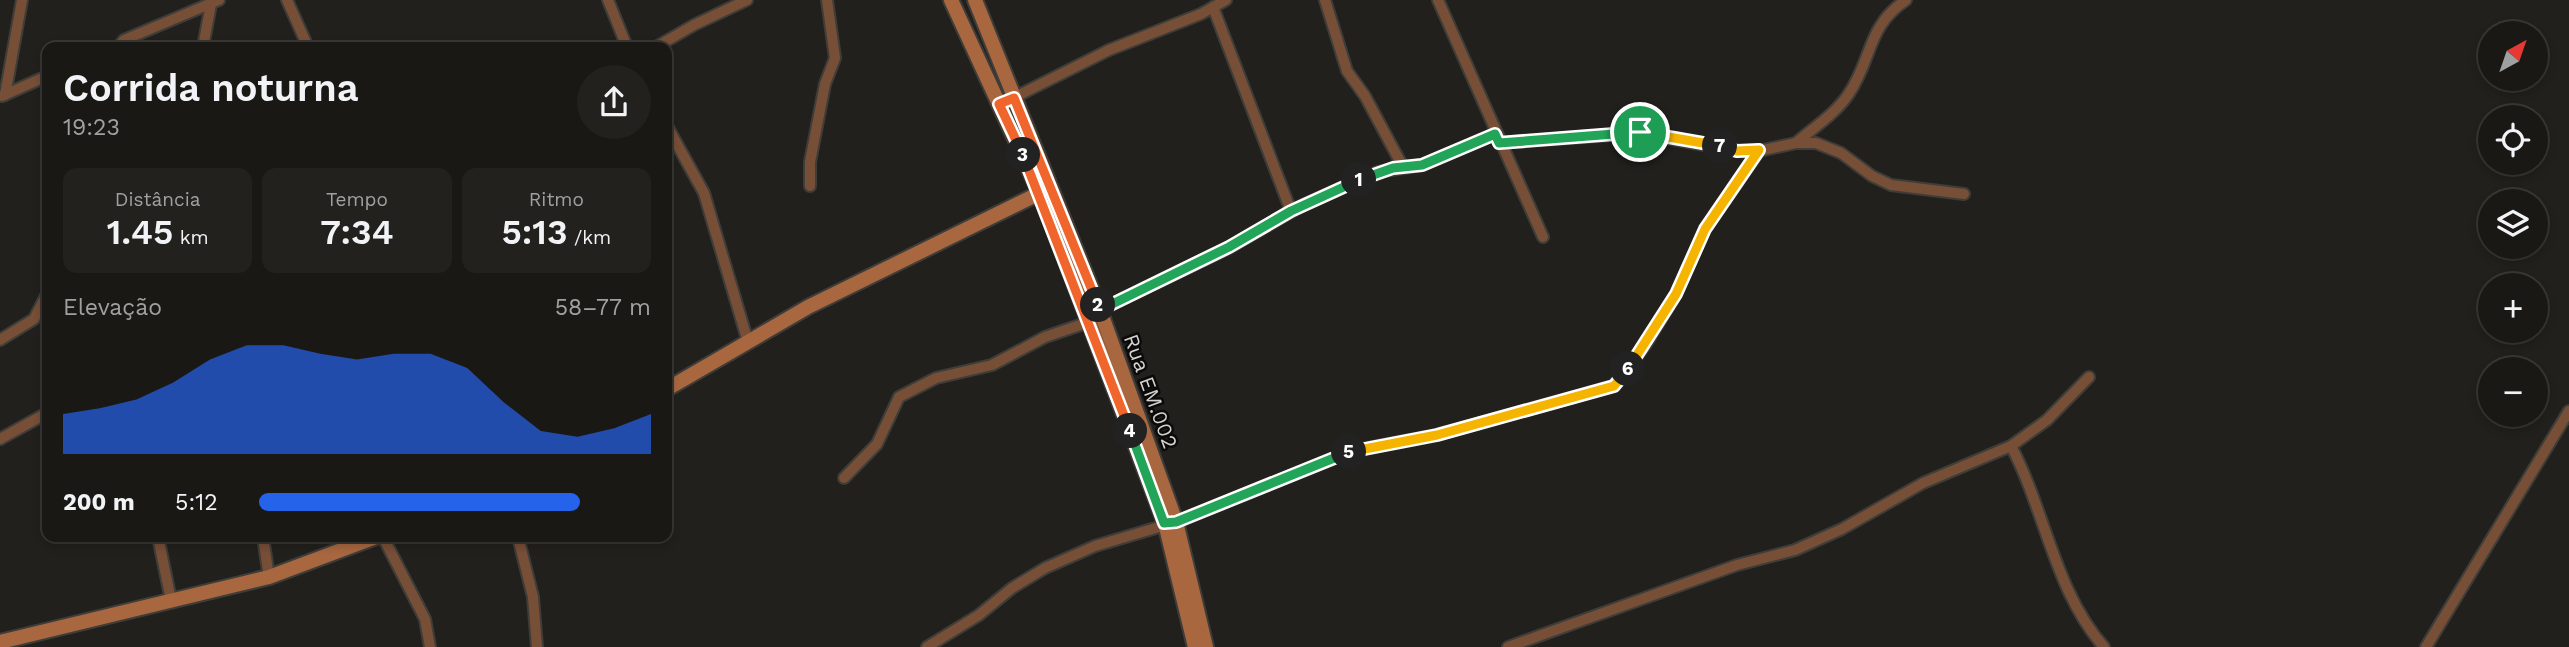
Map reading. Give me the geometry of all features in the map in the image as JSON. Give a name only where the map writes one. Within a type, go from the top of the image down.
[{"type":"street","points":[[2,96],[22,0]]},
{"type":"street","points":[[287,0],[306,42]]},
{"type":"street","points":[[608,0],[625,42]]},
{"type":"street","points":[[665,42],[747,0]]},
{"type":"street","points":[[810,186],[810,162],[825,84],[835,58],[827,0]]},
{"type":"street","name":"Rua EM.002","points":[[951,0],[1040,193],[1170,523],[1195,647]]},
{"type":"street","name":"Rua EM.002","points":[[975,0],[1100,310],[1170,523],[1206,647]]},
{"type":"street","points":[[999,104],[1127,41],[1226,0]]},
{"type":"street","points":[[1325,0],[1347,71],[1365,96],[1403,167]]},
{"type":"street","points":[[1438,0],[1543,237]]},
{"type":"street","points":[[1796,143],[1847,97],[1858,78],[1881,21],[1888,12],[1906,0]]},
{"type":"street","points":[[122,42],[215,2]]},
{"type":"street","points":[[204,42],[215,2]]},
{"type":"street","points":[[1213,7],[1291,211]]},
{"type":"street","points":[[2,96],[42,78]]},
{"type":"street","points":[[1100,310],[1229,247],[1291,211],[1378,172],[1422,165],[1497,138],[1640,132],[1737,151],[1796,143],[1816,144],[1841,153],[1872,176],[1891,185],[1964,194]]},
{"type":"street","points":[[672,135],[704,192],[748,342]]},
{"type":"street","points":[[928,647],[1045,568],[1095,546],[1170,523],[1352,451],[1437,435],[1614,386],[1646,344],[1676,294],[1705,229],[1759,150]]},
{"type":"street","points":[[672,386],[907,255],[1040,193]]},
{"type":"street","points":[[0,340],[34,319],[42,304]]},
{"type":"street","points":[[844,478],[877,444],[899,397],[936,377],[992,365],[1045,337],[1089,322]]},
{"type":"street","points":[[1508,647],[1737,565],[1795,550],[1872,514],[1923,483],[2011,446],[2047,420],[2089,377]]},
{"type":"street","points":[[2426,647],[2569,411]]},
{"type":"street","points":[[0,439],[42,416]]},
{"type":"street","points":[[2011,446],[2027,477],[2077,609],[2104,647]]},
{"type":"street","points":[[159,542],[171,600]]},
{"type":"street","points":[[264,542],[269,577]]},
{"type":"street","points":[[0,642],[269,577],[363,542]]},
{"type":"street","points":[[386,542],[425,619],[430,647]]},
{"type":"street","points":[[519,542],[533,597],[537,647]]},
{"type":"street","points":[[953,632],[953,647]]},
{"type":"route","points":[[1014,98],[1100,310],[1250,237],[1291,211],[1378,172],[1422,165],[1495,134],[1499,143],[1640,132],[1737,151],[1759,150],[1705,229],[1688,271],[1646,344],[1614,386],[1437,435],[1352,451],[1301,469],[1176,522],[1164,523],[1040,193],[999,104],[1014,98]]}]
